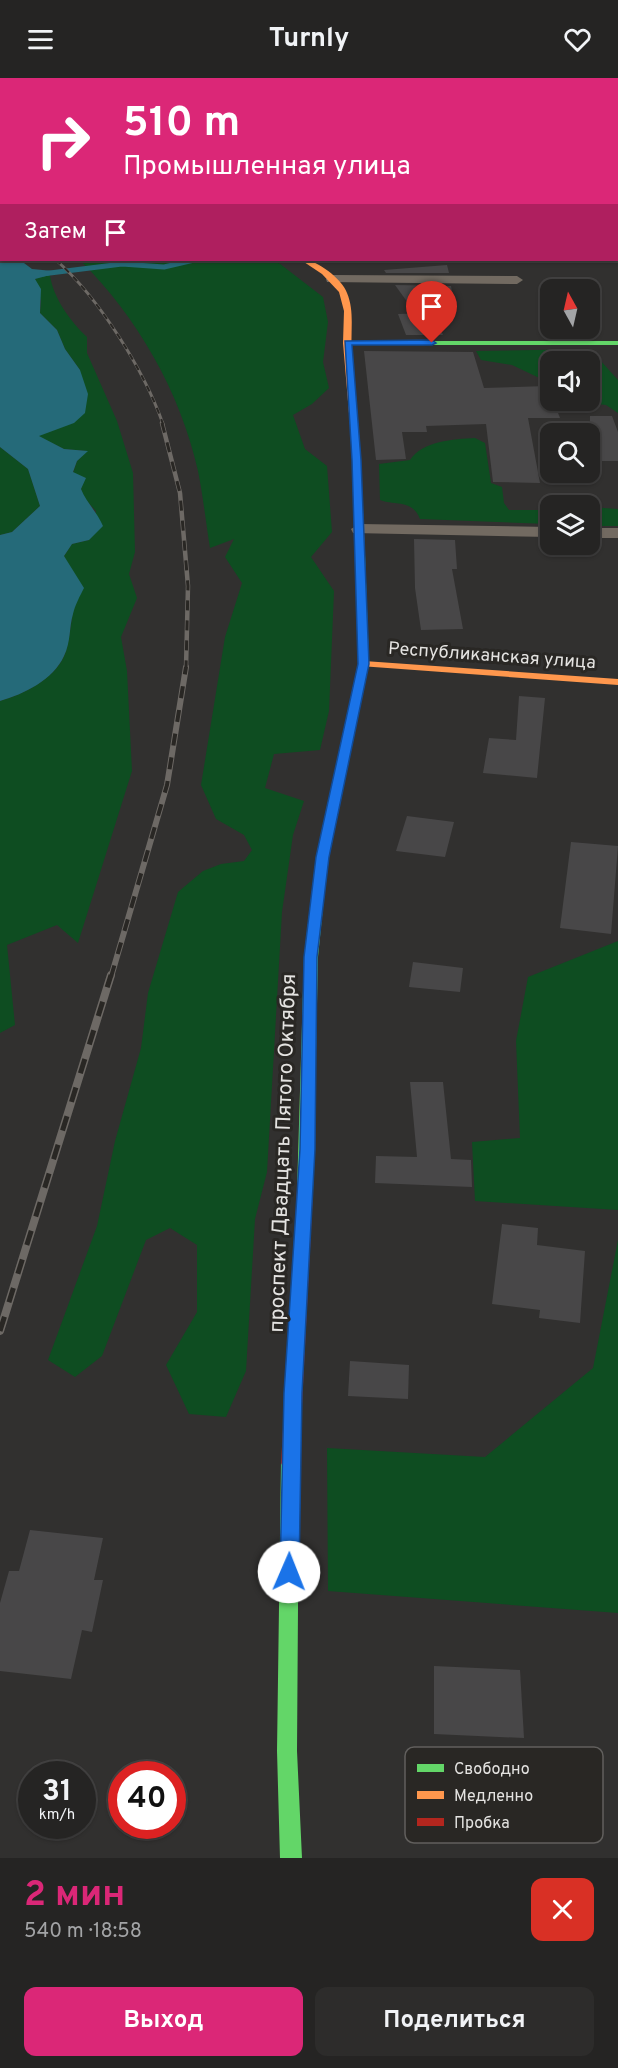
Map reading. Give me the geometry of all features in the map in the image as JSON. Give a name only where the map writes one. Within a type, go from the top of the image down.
[{"type":"street","name":"проспект Двадцать Пятого Октября","points":[[291,1858],[287,1751],[290,1452],[307,1149],[311,957],[322,857],[364,664],[357,460],[347,343],[348,311],[343,291],[325,272],[305,261]]},
{"type":"street","points":[[332,279],[518,280]]},
{"type":"street","points":[[347,343],[618,344]]},
{"type":"street","points":[[358,529],[540,532]]},
{"type":"street","points":[[600,533],[618,533]]},
{"type":"street","name":"Республиканская улица","points":[[364,664],[618,682]]},
{"type":"green space","points":[[81,261],[276,261],[323,297],[328,322],[323,362],[329,388],[312,404],[293,415],[305,449],[327,466],[332,532],[311,557],[334,591],[329,711],[320,750],[274,754],[265,788],[304,801],[293,835],[282,912],[267,1172],[255,1219],[246,1371],[226,1417],[189,1414],[166,1365],[197,1312],[197,1245],[170,1228],[146,1240],[102,1356],[75,1377],[48,1360],[97,1226],[115,1141],[141,1048],[148,993],[178,892],[203,871],[221,864],[244,861],[252,850],[244,835],[216,819],[201,785],[225,637],[242,583],[225,557],[234,539],[210,548],[198,471],[180,412],[154,357],[138,331],[101,282]]},
{"type":"green space","points":[[50,275],[55,292],[64,309],[87,337],[87,353],[117,421],[133,473],[135,552],[129,574],[137,598],[121,637],[127,671],[132,771],[78,943],[57,925],[7,945],[15,1025],[0,1033],[0,701],[38,684],[54,671],[65,654],[74,594],[70,571],[64,556],[72,544],[89,540],[96,511],[84,498],[81,489],[85,478],[73,473],[77,461],[87,451],[64,449],[38,436],[80,370],[65,349],[57,330],[40,313],[41,301],[35,280],[37,277]]},
{"type":"green space","points":[[590,349],[592,351],[540,351],[540,378],[512,365],[481,360],[476,351]]},
{"type":"green space","points":[[600,360],[618,380],[618,413],[606,405],[600,404]]},
{"type":"green space","points":[[475,438],[485,443],[491,483],[502,487],[504,503],[509,510],[540,510],[540,524],[420,519],[413,508],[380,500],[379,464],[410,460],[430,445]]},
{"type":"green space","points":[[0,447],[28,469],[40,506],[12,532],[0,535]]},
{"type":"green space","points":[[600,508],[618,509],[618,526],[600,526]]},
{"type":"green space","points":[[618,941],[618,1210],[475,1201],[472,1142],[520,1138],[516,1041],[528,977]]},
{"type":"green space","points":[[618,1240],[618,1613],[328,1591],[327,1448],[485,1457],[593,1368]]},
{"type":"water","points":[[0,261],[21,261],[32,269],[53,271],[54,274],[35,279],[41,289],[40,313],[57,330],[65,349],[80,370],[88,394],[85,413],[74,423],[39,436],[64,449],[88,451],[77,461],[73,472],[86,478],[81,489],[103,526],[89,540],[72,544],[64,556],[84,588],[74,611],[68,645],[59,665],[37,685],[0,701],[0,535],[12,532],[40,506],[28,469],[0,447]]},
{"type":"building","points":[[447,265],[449,273],[386,273],[384,270]]},
{"type":"building","points":[[395,285],[451,286],[454,303],[408,303]]},
{"type":"building","points":[[434,313],[443,335],[406,335],[398,314]]},
{"type":"building","points":[[364,351],[473,352],[484,388],[540,386],[540,411],[557,411],[560,418],[528,418],[540,483],[493,482],[486,424],[426,426],[427,432],[402,432],[406,459],[376,460]]},
{"type":"building","points":[[590,416],[612,416],[618,432],[618,461],[600,461],[600,423],[590,423]]},
{"type":"building","points":[[414,539],[455,540],[457,569],[452,569],[463,629],[421,630],[415,588]]},
{"type":"building","points":[[519,696],[545,698],[537,778],[483,773],[489,738],[516,740]]},
{"type":"building","points":[[407,816],[454,822],[445,857],[396,851]]},
{"type":"building","points":[[571,842],[618,846],[611,934],[560,928]]},
{"type":"building","points":[[413,962],[463,968],[460,992],[409,987]]},
{"type":"building","points":[[410,1082],[443,1082],[451,1159],[471,1160],[472,1187],[375,1183],[376,1156],[417,1157]]},
{"type":"building","points":[[502,1224],[538,1228],[537,1245],[585,1251],[580,1323],[539,1318],[540,1310],[492,1304]]},
{"type":"building","points":[[350,1361],[409,1365],[408,1399],[348,1396]]},
{"type":"building","points":[[30,1530],[103,1538],[94,1580],[103,1580],[92,1632],[82,1630],[71,1679],[0,1671],[0,1603],[9,1571],[19,1571]]},
{"type":"building","points":[[434,1666],[520,1670],[524,1738],[434,1734]]},
{"type":"waterway","points":[[42,274],[122,264],[164,267],[190,261]]},
{"type":"railway","points":[[57,261],[104,314],[132,358],[163,424]]},
{"type":"railway","points":[[162,423],[180,493],[188,586],[186,668]]},
{"type":"railway","points":[[111,977],[167,785],[186,667]]},
{"type":"railway","points":[[0,1331],[111,975]]},
{"type":"traffic: fast","points":[[347,343],[618,343]]},
{"type":"traffic: fast","points":[[305,1191],[311,957],[322,857],[364,664],[360,555]]},
{"type":"traffic: fast","points":[[290,1463],[287,1751],[291,1858]]},
{"type":"traffic: slow","points":[[306,261],[325,272],[343,291],[348,311],[347,343],[357,460],[360,555]]},
{"type":"traffic: slow","points":[[364,664],[618,682]]},
{"type":"traffic: jam","points":[[290,1463],[305,1191]]},
{"type":"route","points":[[289,1572],[290,1452],[307,1149],[311,957],[322,857],[364,664],[357,460],[347,343],[432,343]]}]
